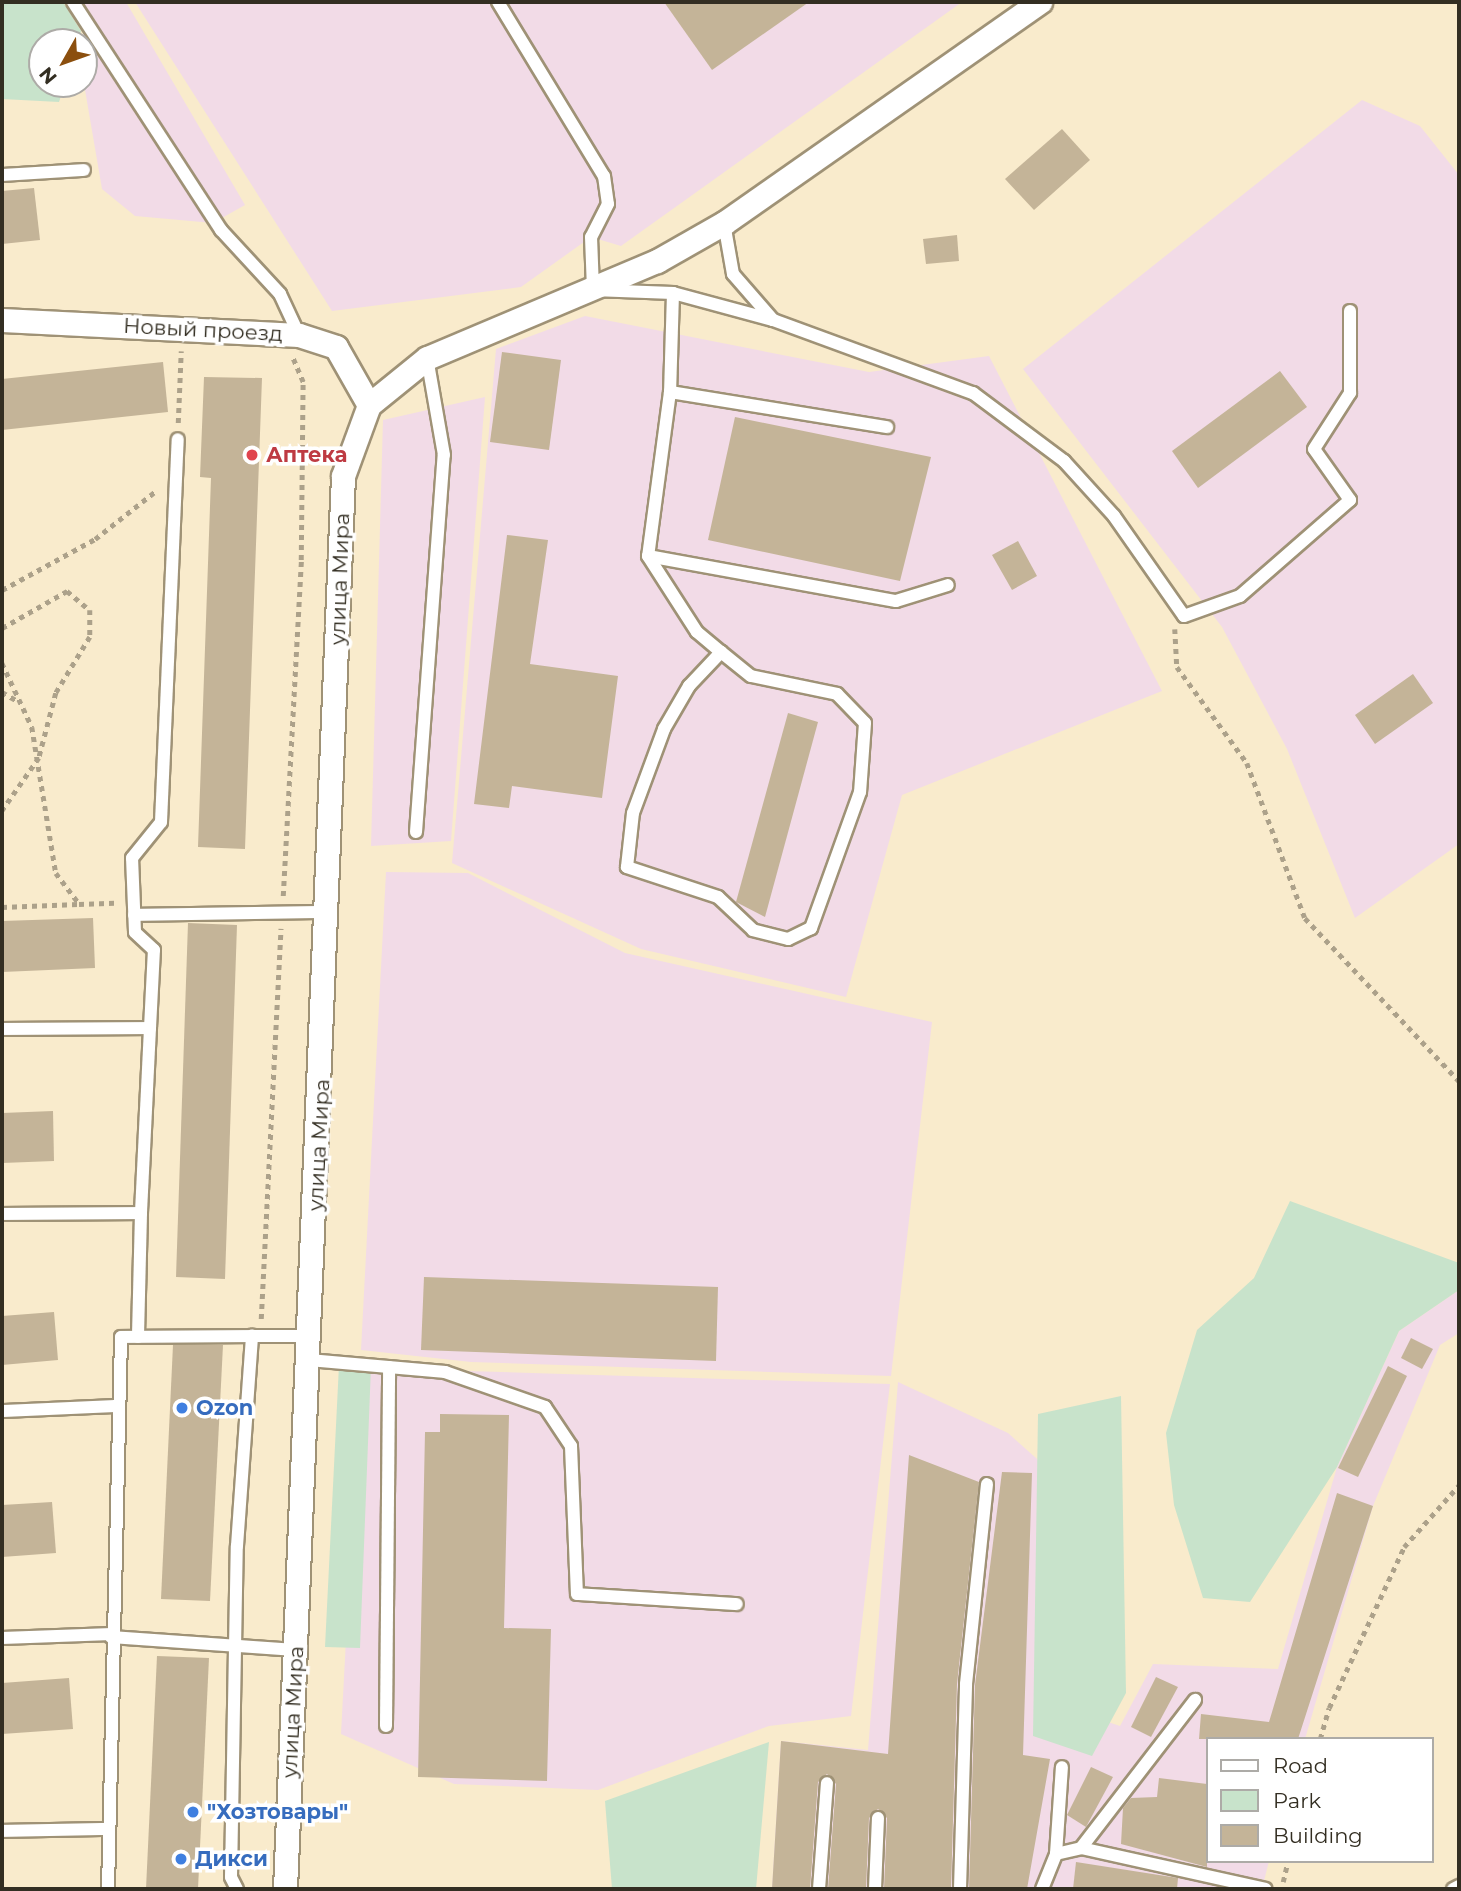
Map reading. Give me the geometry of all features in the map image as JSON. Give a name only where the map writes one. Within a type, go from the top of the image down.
[{"type":"street","points":[[369,405],[427,358],[593,290],[724,223],[1040,2]]},
{"type":"street","name":"Новый проезд","points":[[2,320],[291,335],[336,347],[369,405]]},
{"type":"street","name":"улица Мира","points":[[285,1889],[328,912],[343,476],[369,405]]},
{"type":"lane","points":[[73,2],[221,230],[280,294],[291,335]]},
{"type":"lane","points":[[498,2],[604,176],[608,204],[591,237],[593,290],[673,293],[773,320],[973,393],[1022,425],[1114,516],[1184,616],[1240,596],[1350,499],[1314,449],[1350,393],[1350,311]]},
{"type":"lane","points":[[2,175],[84,170]]},
{"type":"lane","points":[[724,223],[733,274],[773,320]]},
{"type":"lane","points":[[673,293],[670,392],[648,556],[697,632],[751,676],[836,694],[865,723],[856,804],[811,928],[788,939],[753,930],[718,897],[627,867],[633,813],[664,729],[689,686],[721,652]]},
{"type":"lane","points":[[416,832],[444,455],[427,358]]},
{"type":"lane","points":[[670,392],[887,427]]},
{"type":"lane","points":[[138,1337],[141,1213],[154,950],[135,932],[132,858],[161,822],[178,439]]},
{"type":"lane","points":[[648,556],[896,601],[948,585]]},
{"type":"lane","points":[[134,909],[328,912]]},
{"type":"lane","points":[[2,1029],[150,1028]]},
{"type":"lane","points":[[2,1214],[141,1213]]},
{"type":"lane","points":[[237,1889],[230,1877],[234,1645],[256,1336]]},
{"type":"lane","points":[[107,1889],[115,1406],[121,1337],[310,1336]]},
{"type":"lane","points":[[309,1360],[445,1372],[545,1407],[570,1446],[577,1594],[737,1604]]},
{"type":"lane","points":[[386,1726],[389,1367]]},
{"type":"lane","points":[[2,1411],[115,1406]]},
{"type":"lane","points":[[960,1889],[966,1684],[987,1484]]},
{"type":"lane","points":[[2,1638],[111,1636],[296,1650]]},
{"type":"lane","points":[[1081,1848],[1195,1700]]},
{"type":"lane","points":[[1042,1889],[1056,1854],[1062,1767]]},
{"type":"lane","points":[[819,1889],[827,1783]]},
{"type":"lane","points":[[875,1889],[878,1818]]},
{"type":"lane","points":[[2,1831],[108,1829]]},
{"type":"lane","points":[[1056,1854],[1081,1848],[1266,1889]]},
{"type":"lane","points":[[1452,1889],[1459,1886]]},
{"type":"path","points":[[178,439],[182,329]]},
{"type":"path","points":[[256,1336],[282,913],[303,382],[291,335]]},
{"type":"path","points":[[2,590],[95,539],[159,488],[164,476]]},
{"type":"path","points":[[2,628],[67,591],[90,610],[90,637],[55,693],[39,758],[2,811]]},
{"type":"path","points":[[1184,616],[1172,632],[1177,667],[1247,763],[1306,918],[1459,1081]]},
{"type":"path","points":[[2,663],[20,702],[39,758],[56,873],[79,904]]},
{"type":"path","points":[[2,692],[20,702]]},
{"type":"path","points":[[2,907],[79,904],[134,909]]},
{"type":"path","points":[[1322,1737],[1329,1708],[1405,1547],[1459,1485]]},
{"type":"path","points":[[1281,1889],[1288,1863]]},
{"type":"shaded area","points":[[66,2],[126,2],[245,205],[213,223],[135,216],[102,189],[86,98],[98,98],[98,28],[82,28]]},
{"type":"shaded area","points":[[135,2],[962,2],[621,246],[591,237],[521,287],[332,311]]},
{"type":"shaded area","points":[[1362,100],[1420,126],[1459,175],[1459,844],[1355,918],[1287,749],[1222,627],[1023,369]]},
{"type":"shaded area","points":[[585,316],[869,372],[989,356],[1162,691],[902,795],[846,997],[641,949],[452,863],[496,349]]},
{"type":"shaded area","points":[[485,397],[451,841],[371,846],[383,420]]},
{"type":"shaded area","points":[[386,872],[468,873],[625,953],[932,1022],[891,1376],[471,1362],[361,1350]]},
{"type":"shaded area","points":[[1459,1290],[1459,1333],[1440,1345],[1373,1506],[1306,1737],[1206,1737],[1206,1863],[1268,1863],[1262,1889],[772,1889],[781,1741],[868,1750],[898,1382],[1008,1433],[1045,1466],[1034,1697],[1120,1726],[1153,1664],[1278,1669],[1337,1467],[1399,1331]]},
{"type":"shaded area","points":[[361,1357],[467,1371],[890,1384],[851,1716],[769,1726],[598,1790],[454,1784],[341,1734]]},
{"type":"green space","points":[[2,2],[63,2],[79,28],[28,28],[28,98],[60,98],[59,102],[2,99]]},
{"type":"green space","points":[[1290,1201],[1459,1263],[1459,1290],[1399,1331],[1337,1467],[1250,1602],[1203,1598],[1174,1505],[1166,1433],[1197,1330],[1254,1278]]},
{"type":"green space","points":[[339,1365],[371,1366],[360,1648],[325,1647]]},
{"type":"green space","points":[[1121,1396],[1126,1693],[1092,1756],[1033,1736],[1038,1414]]},
{"type":"green space","points":[[769,1742],[756,1889],[612,1889],[605,1801]]},
{"type":"building","points":[[664,2],[809,2],[712,70]]},
{"type":"building","points":[[1062,129],[1090,160],[1034,210],[1005,179]]},
{"type":"building","points":[[34,188],[40,240],[2,244],[2,191]]},
{"type":"building","points":[[957,235],[959,261],[926,264],[923,239]]},
{"type":"building","points":[[502,352],[561,360],[549,450],[490,442]]},
{"type":"building","points":[[163,362],[168,412],[2,430],[2,379]]},
{"type":"building","points":[[1280,371],[1307,407],[1198,488],[1172,451]]},
{"type":"building","points":[[204,377],[262,378],[245,849],[198,847],[211,478],[200,477]]},
{"type":"building","points":[[735,417],[931,457],[900,581],[708,540]]},
{"type":"building","points":[[507,535],[548,540],[530,664],[618,676],[602,798],[512,786],[509,808],[474,804]]},
{"type":"building","points":[[1018,541],[1037,576],[1012,590],[992,555]]},
{"type":"building","points":[[1413,674],[1433,703],[1375,744],[1355,715]]},
{"type":"building","points":[[788,713],[818,722],[765,917],[736,902]]},
{"type":"building","points":[[93,918],[95,968],[2,972],[2,921]]},
{"type":"building","points":[[188,923],[237,925],[225,1279],[176,1277]]},
{"type":"building","points":[[53,1111],[54,1161],[2,1163],[2,1113]]},
{"type":"building","points":[[424,1277],[718,1287],[716,1361],[421,1350]]},
{"type":"building","points":[[54,1312],[58,1360],[2,1365],[2,1316]]},
{"type":"building","points":[[1411,1338],[1433,1349],[1422,1369],[1401,1358]]},
{"type":"building","points":[[173,1345],[223,1345],[210,1601],[161,1599]]},
{"type":"building","points":[[1388,1366],[1407,1376],[1358,1477],[1338,1468]]},
{"type":"building","points":[[440,1414],[509,1415],[504,1628],[551,1629],[547,1781],[418,1777],[425,1432],[440,1432]]},
{"type":"building","points":[[909,1455],[979,1482],[957,1684],[951,1889],[884,1889],[887,1818],[878,1809],[869,1818],[866,1889],[828,1889],[836,1784],[827,1774],[818,1782],[810,1889],[772,1889],[781,1741],[888,1754]]},
{"type":"building","points":[[1002,1472],[1032,1473],[1023,1755],[1050,1759],[1027,1889],[969,1889],[975,1685]]},
{"type":"building","points":[[1337,1493],[1373,1506],[1299,1737],[1199,1739],[1201,1714],[1269,1722]]},
{"type":"building","points":[[52,1502],[56,1553],[2,1557],[2,1505]]},
{"type":"building","points":[[157,1656],[209,1658],[198,1889],[146,1889]]},
{"type":"building","points":[[1156,1677],[1178,1687],[1151,1737],[1131,1727]]},
{"type":"building","points":[[69,1678],[73,1729],[2,1734],[2,1683]]},
{"type":"building","points":[[1091,1767],[1113,1777],[1086,1827],[1067,1815]]},
{"type":"building","points":[[1159,1778],[1206,1784],[1207,1867],[1121,1844],[1123,1808],[1131,1798],[1157,1797]]},
{"type":"building","points":[[1076,1862],[1178,1878],[1177,1889],[1073,1889]]},
{"type":"place","name":"Аптека","points":[[252,455]]},
{"type":"place","name":"Ozon","points":[[182,1408]]},
{"type":"place","name":"\"Хозтовары\"","points":[[193,1812]]},
{"type":"place","name":"Дикси","points":[[181,1859]]}]
